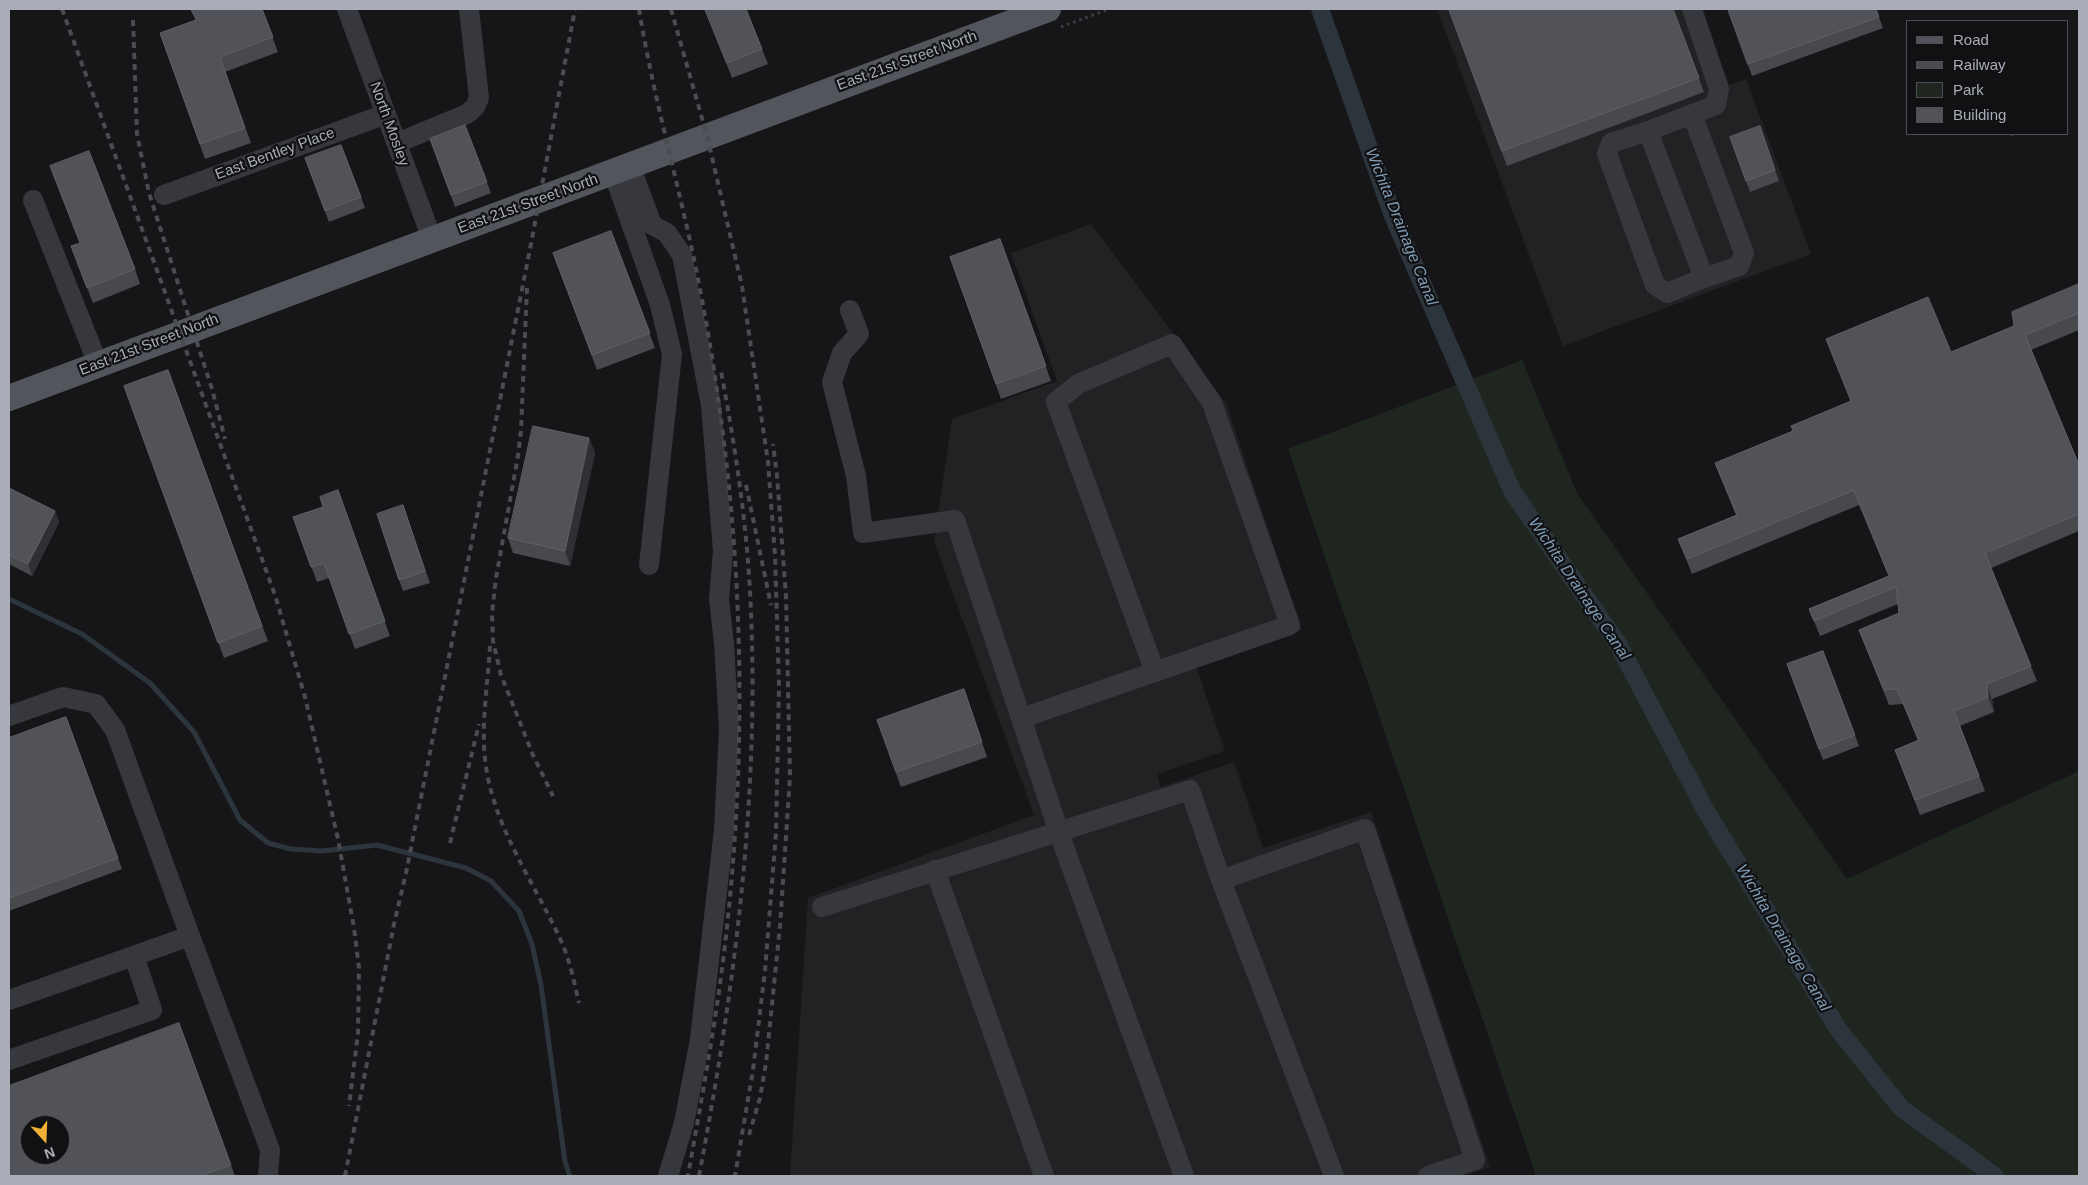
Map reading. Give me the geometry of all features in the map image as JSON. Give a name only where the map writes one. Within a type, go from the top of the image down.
[{"type":"main road","name":"East 21st Street North","points":[[9,398],[1048,9]]},
{"type":"street","name":"North Mosley","points":[[347,9],[432,239]]},
{"type":"street","points":[[397,143],[468,114],[475,107],[478,98],[469,9]]},
{"type":"street","points":[[1692,9],[1719,89],[1716,104],[1611,144],[1607,154],[1654,285],[1666,293],[1739,266],[1744,253],[1692,114]]},
{"type":"street","name":"East Bentley Place","points":[[164,195],[386,114]]},
{"type":"street","points":[[1648,131],[1704,278]]},
{"type":"street","points":[[622,168],[672,354],[649,565]]},
{"type":"street","points":[[622,168],[652,225],[667,233],[682,255],[711,405],[723,551],[719,599],[724,644],[729,728],[724,830],[700,1039],[684,1123],[668,1176]]},
{"type":"street","points":[[33,200],[98,364]]},
{"type":"street","points":[[850,310],[859,334],[842,353],[832,382],[856,476],[863,533],[955,520],[1059,830],[1184,1176]]},
{"type":"street","points":[[1022,718],[1155,672],[1290,625],[1212,403],[1172,344],[1078,384],[1056,402],[1155,672]]},
{"type":"street","points":[[9,716],[63,697],[96,704],[115,730],[270,1150],[268,1176]]},
{"type":"street","points":[[822,906],[1190,790],[1221,880],[1334,1176]]},
{"type":"street","points":[[1221,880],[1365,830],[1475,1160],[1428,1176]]},
{"type":"street","points":[[935,870],[1044,1176]]},
{"type":"street","points":[[9,1000],[190,936]]},
{"type":"street","points":[[9,1060],[152,1010],[134,956]]},
{"type":"shaded area","points":[[1437,9],[1700,9],[1729,85],[1746,79],[1811,254],[1563,346]]},
{"type":"shaded area","points":[[1091,224],[1226,403],[1302,630],[1196,666],[1225,751],[1157,774],[1161,787],[1234,762],[1263,848],[1371,812],[1490,1167],[1463,1176],[790,1176],[808,898],[1034,815],[934,542],[952,419],[1057,381],[1011,253]]},
{"type":"green space","points":[[1522,360],[1577,493],[1847,879],[2079,771],[2079,1176],[1536,1176],[1288,449]]},
{"type":"building","points":[[191,9],[262,9],[273,37],[220,57],[245,128],[200,144],[160,33],[196,20]]},
{"type":"building","points":[[705,9],[746,9],[762,49],[727,63]]},
{"type":"building","points":[[1449,9],[1673,9],[1699,78],[1502,151]]},
{"type":"building","points":[[1728,9],[1876,9],[1879,17],[1748,64]]},
{"type":"building","points":[[465,125],[487,182],[451,195],[430,139]]},
{"type":"building","points":[[1760,126],[1775,170],[1746,181],[1730,137]]},
{"type":"building","points":[[341,145],[361,197],[325,211],[305,158]]},
{"type":"building","points":[[89,151],[135,269],[87,288],[71,246],[80,243],[50,166]]},
{"type":"building","points":[[611,231],[650,333],[592,355],[553,253]]},
{"type":"building","points":[[1000,239],[1046,366],[996,384],[950,257]]},
{"type":"building","points":[[2079,284],[2079,313],[2025,335],[2079,465],[2079,514],[1985,553],[2031,666],[1987,684],[1988,697],[1954,711],[1979,776],[1915,800],[1895,750],[1919,740],[1897,689],[1884,690],[1859,630],[1899,613],[1896,587],[1814,621],[1809,609],[1889,576],[1854,490],[1687,559],[1678,539],[1737,515],[1715,463],[1793,431],[1791,426],[1851,401],[1826,339],[1928,297],[1951,352],[2014,326],[2012,312]]},
{"type":"building","points":[[168,370],[262,626],[218,643],[124,386]]},
{"type":"building","points":[[533,426],[589,438],[565,551],[508,538]]},
{"type":"building","points":[[9,488],[55,511],[28,564],[9,555]]},
{"type":"building","points":[[338,490],[385,621],[349,634],[324,563],[311,567],[293,517],[323,507],[320,497]]},
{"type":"building","points":[[403,505],[425,571],[399,580],[377,514]]},
{"type":"building","points":[[1823,651],[1855,735],[1819,749],[1787,664]]},
{"type":"building","points":[[964,689],[982,742],[896,772],[877,720]]},
{"type":"building","points":[[66,717],[118,858],[9,898],[9,738]]},
{"type":"building","points":[[179,1023],[231,1165],[199,1176],[9,1176],[9,1086]]},
{"type":"waterway","name":"Wichita Drainage Canal","points":[[1320,9],[1393,216],[1512,491],[1618,644],[1706,811],[1838,1029],[1901,1108],[1995,1176]]},
{"type":"waterway","points":[[9,599],[82,634],[150,683],[194,732],[240,820],[268,843],[291,849],[322,851],[377,845],[466,868],[491,881],[519,911],[532,944],[541,985],[565,1162],[570,1176]]},
{"type":"railway","points":[[62,9],[275,595],[305,697],[338,839],[359,968],[358,1033],[349,1106]]},
{"type":"railway","points":[[345,1176],[531,244],[575,9]]},
{"type":"railway","points":[[639,9],[651,73],[705,314],[727,465],[737,599],[739,734],[737,802],[732,869],[718,996],[688,1176]]},
{"type":"railway","points":[[671,9],[707,136],[742,286],[768,462],[775,555],[779,686],[776,833],[765,971],[753,1070],[735,1176]]},
{"type":"railway","points":[[133,20],[137,134],[149,193],[212,389],[225,439]]},
{"type":"railway","points":[[527,288],[521,430],[496,578],[492,613],[493,641],[501,675],[533,755],[553,796]]},
{"type":"railway","points":[[699,1176],[712,1106],[733,966],[741,896],[751,755],[751,613],[747,552],[732,431],[721,371]]},
{"type":"railway","points":[[749,1135],[760,1098],[766,1063],[780,926],[790,777],[786,596],[773,444]]},
{"type":"railway","points":[[746,485],[771,605]]},
{"type":"railway","points":[[490,646],[485,706],[484,752],[491,791],[507,835],[564,948],[579,1003]]},
{"type":"railway","points":[[450,843],[479,724]]}]
